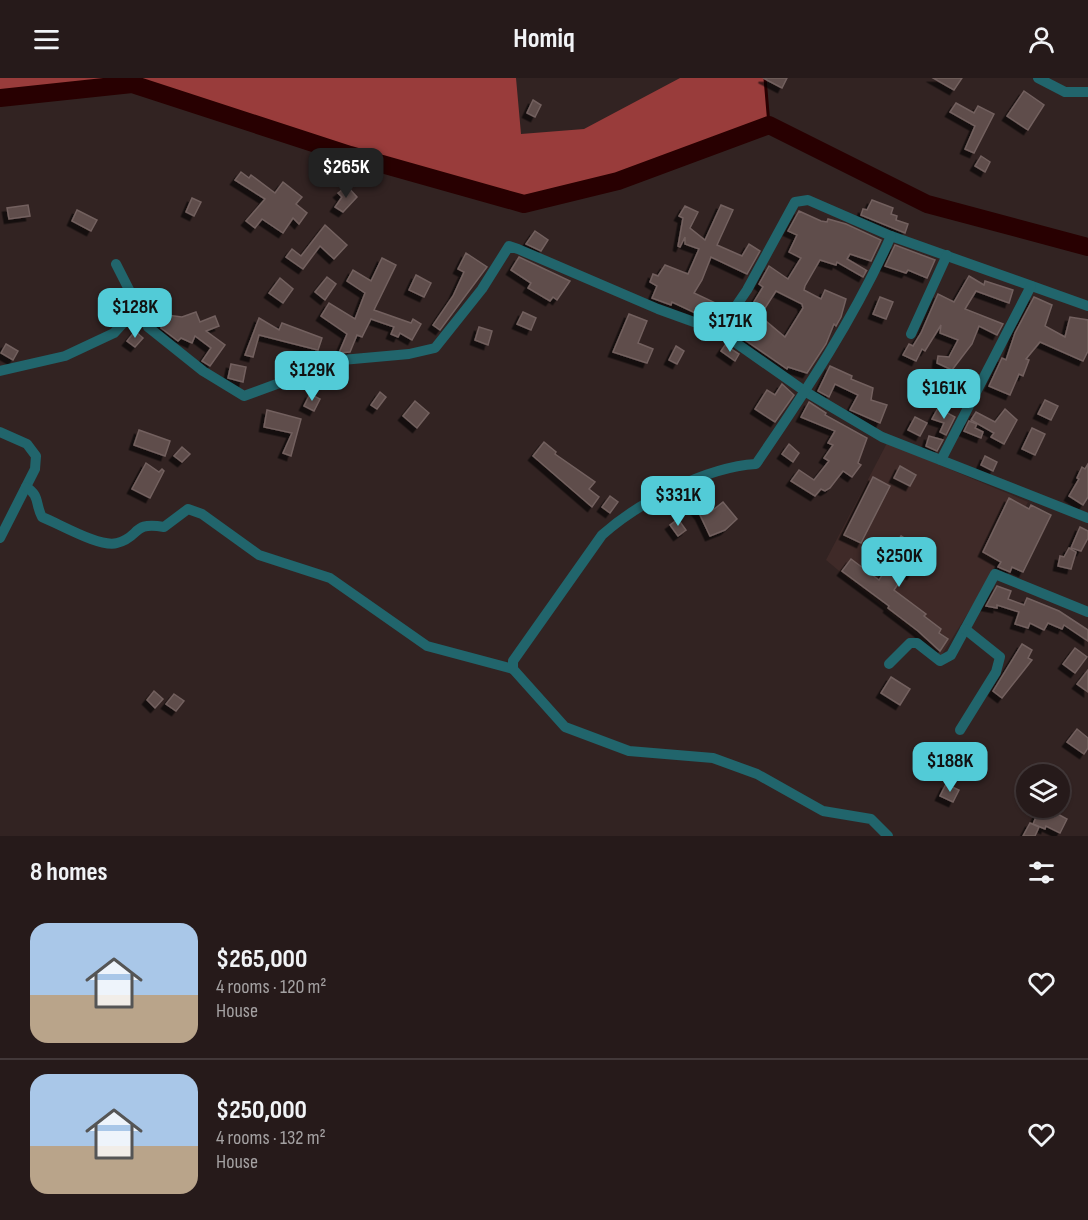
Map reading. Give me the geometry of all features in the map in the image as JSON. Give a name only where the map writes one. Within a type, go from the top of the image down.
[{"type":"street","points":[[1038,78],[1065,92],[1088,92]]},
{"type":"street","points":[[719,331],[747,290],[795,202],[808,200],[891,236],[1088,306]]},
{"type":"street","points":[[513,669],[513,661],[602,534],[618,520],[698,478],[756,464],[806,392],[876,269],[891,236]]},
{"type":"street","points":[[116,264],[136,308],[148,327],[203,371],[244,396],[342,360],[410,354],[435,348],[482,289],[509,246],[658,309],[719,331],[806,392],[882,437],[1088,518]]},
{"type":"street","points":[[911,334],[947,255]]},
{"type":"street","points":[[941,460],[1031,286]]},
{"type":"street","points":[[0,371],[65,356],[114,333],[136,308]]},
{"type":"street","points":[[0,432],[27,444],[36,456],[35,469],[0,538]]},
{"type":"street","points":[[26,487],[38,498],[37,508],[42,517],[104,544],[118,543],[140,526],[149,524],[164,527],[188,509],[202,514],[260,555],[330,578],[427,646],[513,669],[565,727],[629,750],[713,758],[757,774],[823,812],[871,819],[888,836]]},
{"type":"street","points":[[890,664],[910,643],[916,643],[940,661],[946,660],[995,574],[1088,612]]},
{"type":"street","points":[[960,730],[996,672],[1000,657],[965,629]]},
{"type":"shaded area","points":[[0,78],[516,78],[521,134],[584,129],[680,78],[765,78],[769,125],[618,181],[524,204],[132,84],[0,98]]},
{"type":"shaded area","points":[[887,443],[1028,502],[985,586],[941,656],[826,560]]},
{"type":"building","points":[[763,78],[787,78],[782,88]]},
{"type":"building","points":[[933,78],[962,78],[954,90]]},
{"type":"building","points":[[1024,91],[1044,105],[1028,130],[1007,116]]},
{"type":"building","points":[[533,100],[541,105],[535,117],[527,113]]},
{"type":"building","points":[[956,103],[974,113],[978,106],[994,114],[974,153],[965,149],[975,126],[950,112]]},
{"type":"building","points":[[981,156],[990,162],[985,172],[975,166]]},
{"type":"building","points":[[241,172],[249,178],[251,175],[275,193],[283,182],[302,197],[296,204],[307,213],[299,224],[293,218],[283,233],[262,219],[255,228],[246,221],[265,199],[235,180]]},
{"type":"building","points":[[347,186],[357,197],[343,212],[335,207],[342,197],[338,193]]},
{"type":"building","points":[[192,198],[201,202],[194,216],[186,212]]},
{"type":"building","points":[[872,200],[893,208],[891,214],[897,216],[896,220],[908,224],[905,233],[861,215],[863,209],[867,210]]},
{"type":"building","points":[[28,205],[30,216],[9,219],[7,208]]},
{"type":"building","points":[[721,205],[733,210],[717,245],[742,256],[749,244],[760,251],[747,274],[711,257],[694,293],[726,308],[719,318],[708,313],[706,318],[672,302],[671,305],[652,298],[657,286],[650,282],[653,274],[658,276],[665,265],[688,274],[699,249],[685,244],[685,237],[680,247],[678,246],[683,218],[679,216],[685,206],[698,212],[690,228],[705,240]]},
{"type":"building","points":[[77,210],[97,220],[91,231],[72,221]]},
{"type":"building","points":[[799,211],[821,221],[827,222],[828,219],[846,224],[881,240],[871,261],[850,254],[847,259],[866,270],[865,273],[867,270],[863,277],[837,262],[836,265],[820,260],[805,286],[804,290],[821,299],[825,290],[846,299],[841,317],[836,326],[834,324],[826,344],[807,373],[788,367],[787,369],[729,329],[743,309],[749,310],[763,287],[759,284],[769,266],[788,279],[801,258],[789,252],[797,235],[788,231]],"holes":[[[776,291],[802,304],[803,308],[785,337],[760,316]]]},
{"type":"building","points":[[325,225],[347,245],[334,259],[320,246],[303,269],[286,257],[292,249],[301,256]]},
{"type":"building","points":[[535,231],[548,240],[541,251],[526,244]]},
{"type":"building","points":[[895,245],[935,260],[927,278],[908,270],[906,273],[885,266]]},
{"type":"building","points":[[466,253],[487,267],[440,330],[433,325],[453,296],[464,272],[458,269]]},
{"type":"building","points":[[519,257],[570,281],[557,300],[553,297],[550,301],[528,288],[531,283],[511,270]]},
{"type":"building","points":[[382,258],[396,265],[374,310],[411,323],[413,319],[421,324],[412,340],[400,333],[398,337],[391,334],[394,327],[371,319],[362,337],[357,335],[350,352],[339,353],[347,334],[321,316],[329,303],[355,319],[365,293],[347,281],[353,270],[371,281]]},
{"type":"building","points":[[416,275],[431,283],[424,297],[409,290]]},
{"type":"building","points":[[969,276],[984,285],[985,281],[1013,290],[1009,303],[976,291],[965,309],[1003,324],[997,335],[979,326],[972,344],[952,370],[937,363],[938,356],[949,357],[958,340],[940,333],[941,325],[925,351],[922,349],[916,361],[903,355],[909,344],[913,346],[921,333],[938,294],[954,302]]},
{"type":"building","points":[[327,277],[336,284],[325,300],[315,292]]},
{"type":"building","points":[[280,278],[293,289],[283,303],[269,293]]},
{"type":"building","points":[[880,297],[893,302],[886,319],[873,314]]},
{"type":"building","points":[[1034,297],[1052,305],[1045,326],[1065,337],[1070,317],[1088,320],[1088,351],[1083,361],[1040,342],[1026,359],[1029,360],[1023,376],[1019,374],[1010,395],[989,386],[1002,358],[1006,360],[1015,333]]},
{"type":"building","points":[[196,312],[200,322],[215,316],[219,326],[206,331],[225,345],[210,366],[202,361],[211,348],[195,336],[192,343],[181,338],[178,341],[161,328],[167,315],[182,317]]},
{"type":"building","points":[[523,312],[536,318],[531,330],[517,324]]},
{"type":"building","points":[[629,314],[647,321],[638,343],[653,349],[647,363],[613,352]]},
{"type":"building","points":[[259,318],[279,330],[282,323],[322,338],[318,350],[259,335],[253,357],[245,355]]},
{"type":"building","points":[[479,327],[492,331],[488,345],[475,340]]},
{"type":"building","points":[[135,331],[143,338],[135,347],[127,341]]},
{"type":"building","points":[[6,344],[18,351],[13,360],[1,353]]},
{"type":"building","points":[[725,345],[739,354],[735,361],[721,351]]},
{"type":"building","points":[[676,346],[684,351],[677,364],[669,360]]},
{"type":"building","points":[[231,364],[246,367],[243,382],[228,378]]},
{"type":"building","points":[[830,366],[852,376],[851,379],[873,388],[871,400],[887,405],[880,423],[850,410],[858,395],[835,384],[829,397],[818,391]]},
{"type":"building","points":[[782,384],[794,395],[775,422],[755,409],[767,390],[775,395]]},
{"type":"building","points":[[380,392],[386,397],[377,409],[371,405]]},
{"type":"building","points":[[310,394],[320,399],[314,411],[304,406]]},
{"type":"building","points":[[1045,400],[1058,406],[1051,420],[1038,414]]},
{"type":"building","points":[[415,401],[429,413],[417,428],[403,416]]},
{"type":"building","points":[[809,402],[826,413],[825,415],[867,438],[858,463],[861,465],[852,477],[843,471],[830,488],[825,491],[821,489],[815,496],[791,481],[799,470],[814,480],[829,461],[824,458],[833,445],[828,443],[835,431],[801,417]]},
{"type":"building","points":[[938,408],[955,417],[946,435],[940,432],[944,423],[932,419]]},
{"type":"building","points":[[1005,409],[1017,420],[1004,444],[991,437],[994,433],[971,420],[976,412],[995,422]]},
{"type":"building","points":[[267,410],[301,419],[291,456],[283,453],[292,433],[264,427]]},
{"type":"building","points":[[915,417],[927,423],[920,436],[908,430]]},
{"type":"building","points":[[969,421],[977,424],[975,428],[983,432],[981,438],[964,431]]},
{"type":"building","points":[[1032,428],[1045,434],[1035,455],[1022,449]]},
{"type":"building","points":[[139,430],[170,441],[165,456],[134,445]]},
{"type":"building","points":[[929,436],[943,440],[937,451],[926,446]]},
{"type":"building","points":[[544,442],[556,452],[555,454],[595,482],[589,489],[599,497],[592,507],[533,456]]},
{"type":"building","points":[[789,444],[799,453],[793,462],[782,454]]},
{"type":"building","points":[[182,447],[190,454],[182,462],[174,456]]},
{"type":"building","points":[[985,456],[997,462],[993,471],[981,465]]},
{"type":"building","points":[[146,463],[159,472],[162,469],[164,471],[150,498],[132,489]]},
{"type":"building","points":[[1088,464],[1088,497],[1083,505],[1069,496],[1079,479],[1077,478],[1082,467],[1085,469]]},
{"type":"building","points":[[900,466],[916,475],[910,486],[894,478]]},
{"type":"building","points":[[873,477],[890,486],[861,543],[844,535]]},
{"type":"building","points":[[689,490],[708,514],[723,502],[737,519],[725,530],[710,536],[700,515],[690,503],[683,508],[675,498]]},
{"type":"building","points":[[610,496],[618,502],[610,513],[602,507]]},
{"type":"building","points":[[1009,498],[1029,509],[1031,505],[1051,515],[1023,572],[1012,567],[1010,572],[998,567],[1001,562],[983,552]]},
{"type":"building","points":[[678,519],[686,530],[678,536],[670,525]]},
{"type":"building","points":[[1080,527],[1088,531],[1088,538],[1081,551],[1071,548]]},
{"type":"building","points":[[901,536],[926,552],[911,575],[906,572],[894,590],[926,614],[924,616],[941,629],[939,633],[948,639],[940,651],[888,608],[889,606],[842,571],[851,559],[879,580],[891,562],[886,559]]},
{"type":"building","points":[[1069,548],[1076,552],[1071,569],[1058,566],[1060,556],[1064,557]]},
{"type":"building","points":[[997,586],[1011,591],[1008,599],[1024,605],[1027,598],[1059,611],[1088,630],[1088,641],[1064,625],[1062,629],[1048,623],[1044,630],[1030,623],[1028,628],[1015,624],[1019,612],[997,605],[997,608],[986,606]]},
{"type":"building","points":[[1022,644],[1032,650],[1028,658],[1032,660],[1002,698],[993,691]]},
{"type":"building","points":[[1075,648],[1087,657],[1075,673],[1063,664]]},
{"type":"building","points":[[1088,670],[1088,692],[1077,684]]},
{"type":"building","points":[[891,677],[910,689],[900,705],[881,693]]},
{"type":"building","points":[[154,691],[163,699],[155,708],[147,700]]},
{"type":"building","points":[[174,694],[184,701],[176,711],[166,704]]},
{"type":"building","points":[[1077,729],[1088,738],[1088,748],[1084,754],[1067,742]]},
{"type":"building","points":[[946,784],[959,790],[953,802],[940,796]]},
{"type":"building","points":[[1036,818],[1067,819],[1060,833],[1046,826],[1045,829],[1033,824]]},
{"type":"building","points":[[1030,823],[1039,827],[1035,836],[1023,836]]},
{"type":"waterway","points":[[765,78],[769,125]]},
{"type":"waterway","points":[[0,98],[132,84],[350,155],[524,204],[618,181],[769,125],[927,204],[1088,247]]}]
